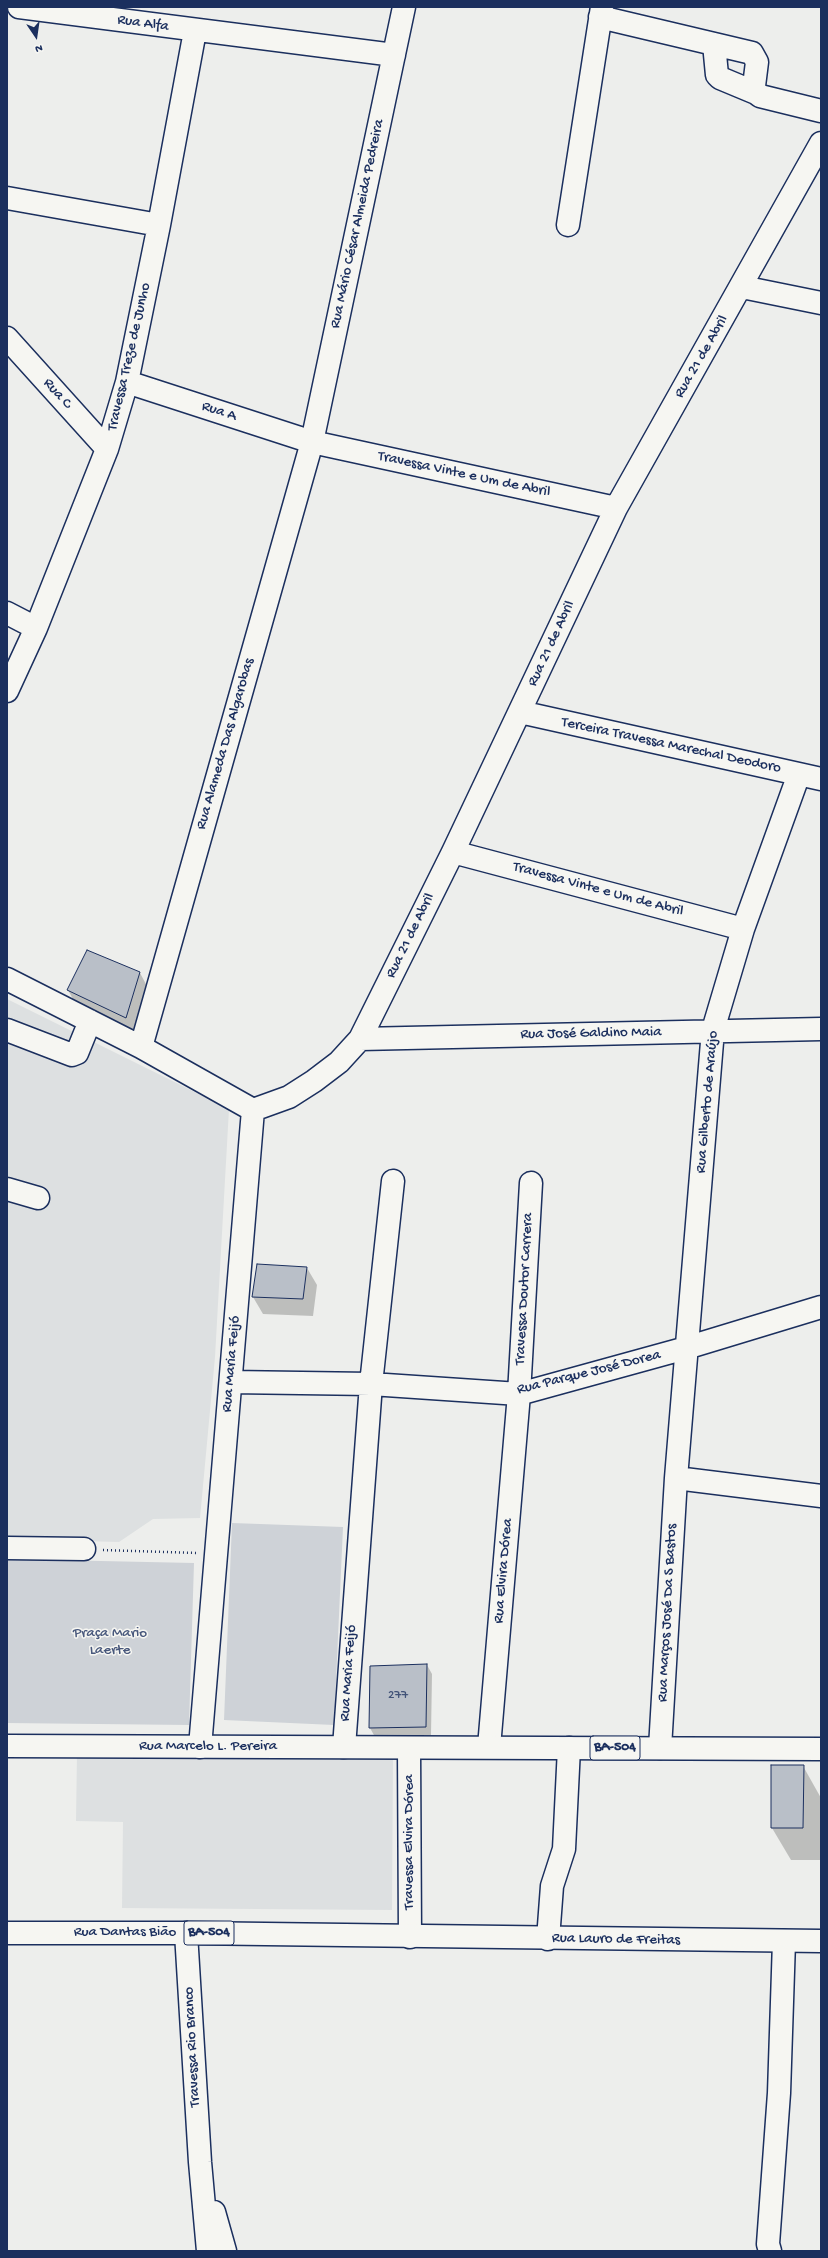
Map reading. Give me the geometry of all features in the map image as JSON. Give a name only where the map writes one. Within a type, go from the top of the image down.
[{"type":"street","name":"Rua Alfa","points":[[19,7],[195,31],[394,55]]},
{"type":"street","name":"Rua Mário César Almeida Pedreira","points":[[312,442],[404,7]]},
{"type":"street","points":[[568,225],[601,12],[714,44],[752,53],[756,57],[754,86],[756,92]]},
{"type":"street","name":"Travessa Treze de Junho","points":[[7,691],[36,628],[107,450],[127,382],[159,225],[195,31]]},
{"type":"street","points":[[714,44],[717,75],[720,78],[756,92],[760,96],[821,111]]},
{"type":"street","name":"Rua 21 de Abril","points":[[253,1110],[289,1097],[314,1081],[339,1062],[360,1039],[453,852],[616,508],[742,287],[821,143]]},
{"type":"street","points":[[7,198],[159,225]]},
{"type":"street","points":[[742,287],[821,303]]},
{"type":"street","name":"Rua C","points":[[7,338],[107,450]]},
{"type":"street","name":"Rua A","points":[[127,382],[312,442]]},
{"type":"street","name":"Travessa Vinte e Um de Abril","points":[[312,442],[616,508]]},
{"type":"street","name":"Rua Alameda Das Algarobas","points":[[140,1047],[312,442]]},
{"type":"street","points":[[7,613],[36,628]]},
{"type":"street","name":"Terceira Travessa Marechal Deodoro","points":[[520,712],[821,779]]},
{"type":"street","name":"Rua Gilberto de Araújo","points":[[676,1478],[713,1030],[743,929],[799,774]]},
{"type":"street","name":"Travessa Vinte e Um de Abril","points":[[453,852],[743,929]]},
{"type":"street","points":[[7,979],[140,1047],[253,1110]]},
{"type":"street","points":[[7,1030],[72,1055],[77,1053],[90,1021]]},
{"type":"street","name":"Rua José Galdino Maia","points":[[360,1039],[713,1030],[821,1029]]},
{"type":"street","name":"Rua Maria Feijó","points":[[200,1747],[253,1110]]},
{"type":"street","name":"Rua Maria Feijó","points":[[344,1747],[371,1384],[393,1181]]},
{"type":"street","name":"Travessa Doutor Carrera","points":[[519,1394],[531,1183]]},
{"type":"street","points":[[7,1189],[38,1198]]},
{"type":"street","name":"Rua Parque José Dorea","points":[[231,1382],[371,1384],[519,1394],[686,1348],[821,1307]]},
{"type":"street","name":"Rua Elvira Dórea","points":[[489,1747],[519,1394]]},
{"type":"street","points":[[676,1478],[821,1496]]},
{"type":"street","name":"Rua Marços José Da S Bastos","points":[[660,1748],[676,1478]]},
{"type":"street","points":[[7,1548],[84,1549]]},
{"type":"street","name":"Rua Marcelo L. Pereira","points":[[7,1746],[409,1748]]},
{"type":"street","name":"BA-504","points":[[409,1748],[821,1749]]},
{"type":"street","name":"Travessa Elvira Dórea","points":[[409,1748],[410,1937]]},
{"type":"street","points":[[548,1939],[552,1886],[564,1849],[570,1748]]},
{"type":"street","name":"Rua Dantas Bião","points":[[7,1933],[186,1933],[410,1937]]},
{"type":"street","name":"Travessa Rio Branco","points":[[186,1933],[200,2162],[208,2251]]},
{"type":"street","name":"Rua Lauro de Freitas","points":[[410,1937],[821,1941]]},
{"type":"street","points":[[770,2251],[768,2244],[779,2093],[784,1941]]},
{"type":"street","name":"Travessa Rio Branco","points":[[200,2162],[225,2251]]},
{"type":"path","points":[[84,1549],[216,1554]]},
{"type":"shaded area","points":[[7,999],[229,1109],[215,1357],[200,1518],[153,1519],[119,1542],[7,1539]]},
{"type":"shaded area","points":[[77,1753],[393,1756],[392,1910],[122,1908],[123,1822],[76,1821]]},
{"type":"green space","points":[[232,1523],[343,1527],[334,1725],[224,1720]]},
{"type":"green space","name":"Praça Mario Laerte","points":[[7,1559],[194,1563],[189,1725],[7,1723]]},
{"type":"building","points":[[87,950],[140,972],[126,1018],[67,990]]},
{"type":"building","points":[[257,1264],[307,1267],[303,1299],[252,1297]]},
{"type":"building","points":[[427,1664],[426,1727],[369,1728],[370,1666]]},
{"type":"building","points":[[771,1765],[804,1765],[803,1828],[771,1828]]}]
